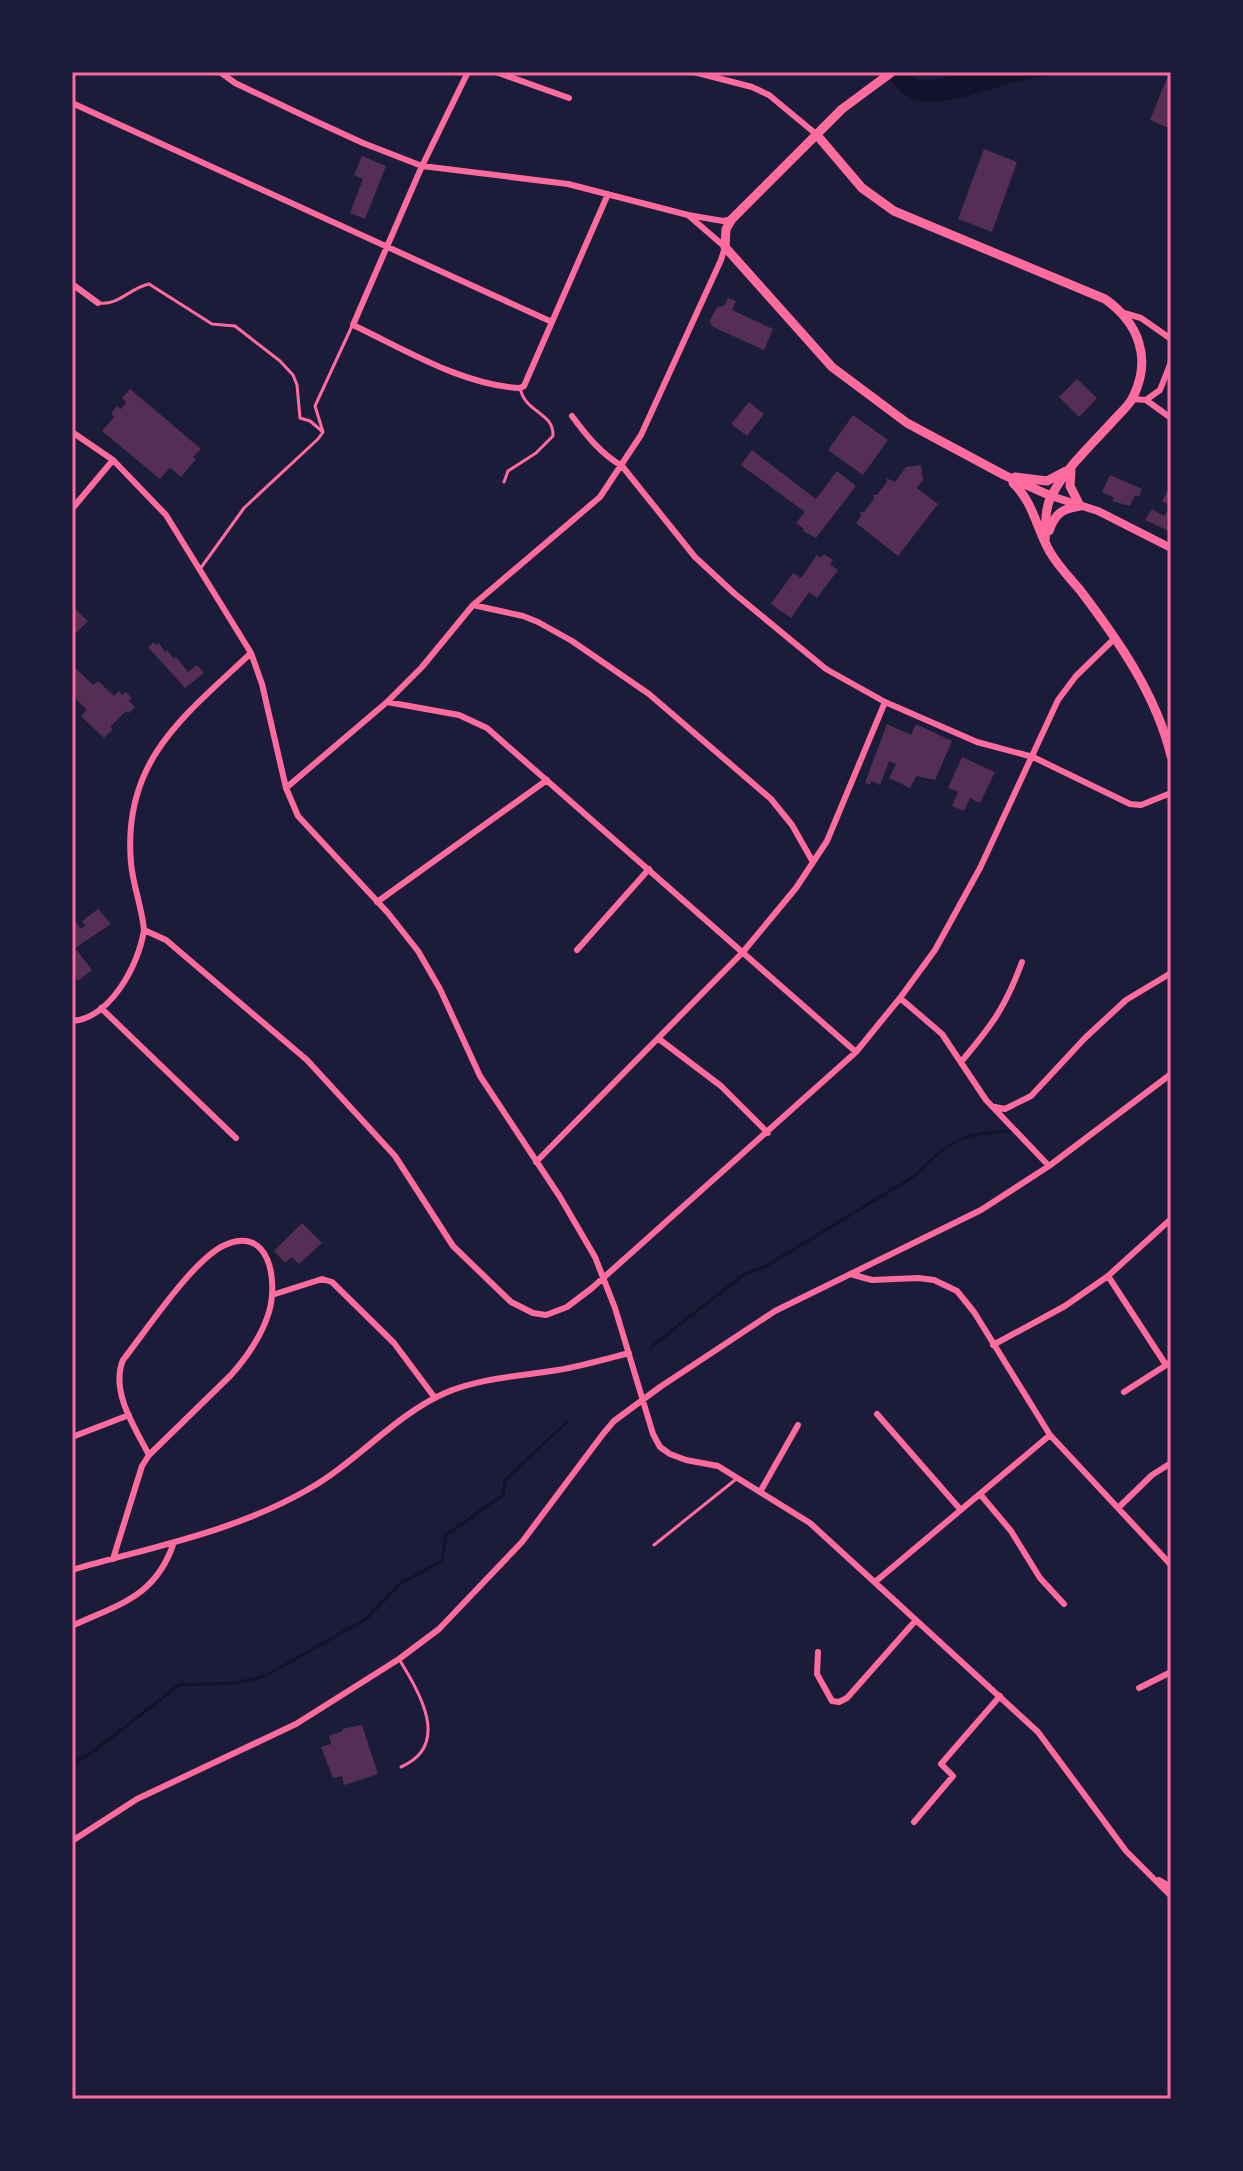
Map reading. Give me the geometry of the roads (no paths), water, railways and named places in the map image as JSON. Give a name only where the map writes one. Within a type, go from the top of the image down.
[{"type":"main road","points":[[892,72],[816,134],[732,219],[726,229],[725,247],[832,367],[907,423],[1004,475],[1051,496],[1098,511],[1171,548]]},
{"type":"main road","points":[[816,134],[862,188],[894,211],[1105,299],[1124,313],[1137,336],[1142,353],[1132,399],[1071,468],[1051,496],[1046,512],[1045,542]]},
{"type":"main road","points":[[1004,475],[1047,481],[1071,468]]},
{"type":"main road","points":[[1071,468],[1070,486],[1080,506]]},
{"type":"main road","points":[[1004,475],[1030,503],[1051,554],[1133,665],[1171,756]]},
{"type":"main road","points":[[1045,542],[1057,514],[1080,506]]},
{"type":"street","points":[[220,72],[235,83],[363,143],[422,166],[527,178],[608,194],[688,215],[723,221],[732,219]]},
{"type":"street","points":[[235,83],[240,72]]},
{"type":"street","points":[[468,72],[385,246],[353,325],[455,372],[501,385],[522,387],[608,194]]},
{"type":"street","points":[[496,72],[569,98]]},
{"type":"street","points":[[694,72],[752,87],[769,95],[816,134]]},
{"type":"street","points":[[72,103],[552,322]]},
{"type":"street","points":[[286,788],[387,702],[422,667],[473,605],[600,497],[622,466],[641,435],[725,247],[688,215]]},
{"type":"street","points":[[72,284],[98,303]]},
{"type":"street","points":[[1124,313],[1141,318],[1171,339]]},
{"type":"street","points":[[1146,400],[1160,390],[1171,362]]},
{"type":"street","points":[[1132,399],[1146,400],[1171,418]]},
{"type":"street","points":[[572,416],[587,436],[610,459],[622,466],[695,557],[826,669],[885,702],[977,742],[1033,757],[1130,804],[1141,805],[1171,793]]},
{"type":"street","points":[[72,432],[113,460],[166,515],[251,653],[260,676],[286,788],[298,816],[377,902],[424,962],[440,989],[480,1076],[560,1197],[604,1276],[656,1441],[677,1458],[718,1466],[810,1523],[1000,1696],[1052,1748],[1126,1851],[1171,1896]]},
{"type":"street","points":[[72,509],[113,460]]},
{"type":"street","points":[[473,605],[538,622],[572,641],[649,694],[771,799],[792,825],[813,862]]},
{"type":"street","points":[[144,930],[166,940],[307,1060],[395,1156],[453,1246],[511,1302],[533,1313],[557,1313],[768,1133],[856,1052],[935,950],[980,868],[1058,700],[1076,676],[1115,638]]},
{"type":"street","points":[[72,1021],[88,1017],[101,1008],[130,971],[142,943],[144,930],[133,880],[130,826],[146,766],[173,729],[251,653]]},
{"type":"street","points":[[387,702],[441,710],[475,721],[500,738],[856,1052]]},
{"type":"street","points":[[536,1162],[743,952],[796,888],[827,841],[885,702]]},
{"type":"street","points":[[377,902],[547,780]]},
{"type":"street","points":[[577,950],[649,869]]},
{"type":"street","points":[[961,1062],[996,1020],[1008,1000],[1022,962]]},
{"type":"street","points":[[995,1107],[1005,1109],[1031,1096],[1085,1038],[1126,1000],[1171,973]]},
{"type":"street","points":[[900,998],[942,1034],[986,1100],[1049,1166]]},
{"type":"street","points":[[101,1008],[236,1138]]},
{"type":"street","points":[[659,1039],[721,1086],[768,1133]]},
{"type":"street","points":[[72,1841],[137,1799],[296,1724],[399,1659],[439,1629],[522,1542],[614,1421],[643,1399],[775,1311],[981,1210],[1049,1166],[1171,1074]]},
{"type":"street","points":[[993,1345],[1065,1306],[1108,1276],[1171,1219]]},
{"type":"street","points":[[113,1559],[142,1466],[149,1455],[241,1364],[262,1329],[273,1281],[267,1258],[255,1244],[241,1241],[222,1246],[206,1258],[123,1360],[119,1378],[129,1415],[149,1455]]},
{"type":"street","points":[[850,1274],[872,1280],[918,1278],[947,1285],[965,1299],[1050,1435],[1171,1565]]},
{"type":"street","points":[[1108,1276],[1168,1363],[1124,1392]]},
{"type":"street","points":[[272,1295],[322,1279],[332,1282],[394,1343],[435,1398]]},
{"type":"street","points":[[72,1570],[247,1519],[304,1492],[336,1472],[411,1412],[435,1398],[479,1383],[563,1369],[629,1353]]},
{"type":"street","points":[[877,1414],[960,1509]]},
{"type":"street","points":[[72,1437],[129,1415]]},
{"type":"street","points":[[760,1492],[798,1425]]},
{"type":"street","points":[[875,1582],[1050,1435]]},
{"type":"street","points":[[1118,1508],[1152,1475],[1171,1463]]},
{"type":"street","points":[[980,1494],[1011,1531],[1040,1578],[1064,1604]]},
{"type":"street","points":[[72,1626],[136,1596],[151,1585],[168,1561],[174,1542]]},
{"type":"street","points":[[818,1652],[817,1674],[832,1701],[839,1702],[847,1698],[916,1620]]},
{"type":"street","points":[[1139,1688],[1171,1672]]},
{"type":"street","points":[[914,1822],[953,1776],[941,1764],[1000,1696]]},
{"type":"street","points":[[1149,1874],[1171,1887]]},
{"type":"lane","points":[[98,303],[114,302],[149,284],[212,324],[235,326],[293,375],[300,418],[310,421],[323,432]]},
{"type":"lane","points":[[323,432],[315,406],[353,325]]},
{"type":"lane","points":[[504,482],[508,471],[536,453],[553,436],[548,420],[526,405],[522,387]]},
{"type":"lane","points":[[200,569],[244,508],[323,432]]},
{"type":"lane","points":[[654,1545],[738,1478]]},
{"type":"lane","points":[[399,1659],[423,1706],[429,1730],[427,1745],[413,1762],[401,1767]]},
{"type":"waterway","points":[[651,1347],[743,1275],[768,1265],[916,1175],[948,1146],[979,1134],[1010,1131]]},
{"type":"waterway","points":[[72,1764],[94,1751],[179,1685],[236,1683],[265,1676],[366,1619],[401,1583],[442,1561],[446,1535],[503,1495],[505,1480],[568,1421]]}]
